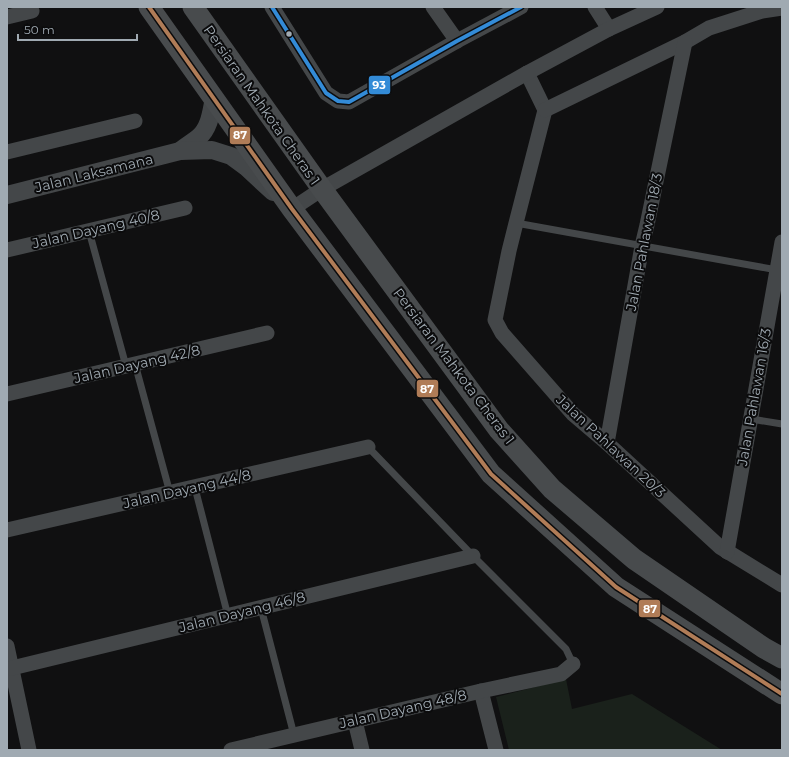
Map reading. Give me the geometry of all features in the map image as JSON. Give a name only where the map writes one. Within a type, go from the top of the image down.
[{"type":"main road","points":[[149,7],[292,209],[491,474],[616,587],[782,694]]},
{"type":"main road","name":"Persiaran Mahkota Cheras 1","points":[[193,7],[322,190],[499,430],[552,489],[634,559],[764,648],[782,658]]},
{"type":"street","points":[[272,7],[326,94],[338,101],[350,102],[457,41],[521,7]]},
{"type":"street","points":[[433,7],[457,41]]},
{"type":"street","points":[[595,7],[609,29]]},
{"type":"street","points":[[292,209],[322,190],[527,73],[609,29],[657,7]]},
{"type":"street","points":[[527,73],[545,110],[685,42],[709,28],[762,11],[782,8]]},
{"type":"street","points":[[7,17],[32,11]]},
{"type":"street","name":"Jalan Pahlawan 18/3","points":[[607,443],[642,246],[685,42]]},
{"type":"street","name":"Jalan Laksamana","points":[[180,151],[200,137],[206,128],[210,118],[214,98]]},
{"type":"street","name":"Jalan Pahlawan 20/3","points":[[545,110],[509,251],[495,320],[502,333],[573,414],[607,443],[720,547],[782,585]]},
{"type":"street","points":[[7,152],[135,121]]},
{"type":"street","name":"Jalan Laksamana","points":[[7,195],[180,151],[212,150],[231,156],[246,167],[292,209]]},
{"type":"street","name":"Jalan Dayang 40/8","points":[[7,250],[185,208]]},
{"type":"street","name":"Jalan Pahlawan 16/3","points":[[727,552],[782,242]]},
{"type":"street","name":"Jalan Dayang 42/8","points":[[7,394],[267,333]]},
{"type":"street","name":"Jalan Dayang 44/8","points":[[7,530],[368,447]]},
{"type":"street","name":"Jalan Dayang 46/8","points":[[12,668],[473,556]]},
{"type":"street","points":[[7,646],[29,750]]},
{"type":"street","name":"Jalan Dayang 48/8","points":[[231,750],[481,691],[561,674],[573,664]]},
{"type":"street","points":[[481,691],[496,750]]},
{"type":"street","points":[[355,721],[362,750]]},
{"type":"lane","points":[[516,223],[777,270]]},
{"type":"lane","points":[[89,231],[170,493]]},
{"type":"lane","points":[[751,419],[782,424]]},
{"type":"lane","points":[[368,447],[473,556],[566,649],[573,664]]},
{"type":"lane","points":[[195,488],[228,616]]},
{"type":"lane","points":[[260,608],[294,735]]},
{"type":"shaded area","points":[[566,679],[572,709],[632,694],[722,750],[509,750],[496,697]]},
{"type":"transit line","name":"87","points":[[149,7],[292,209],[491,474],[616,587],[782,694]]},
{"type":"transit line","name":"93","points":[[272,7],[326,93],[338,101],[349,102],[521,7]]}]
